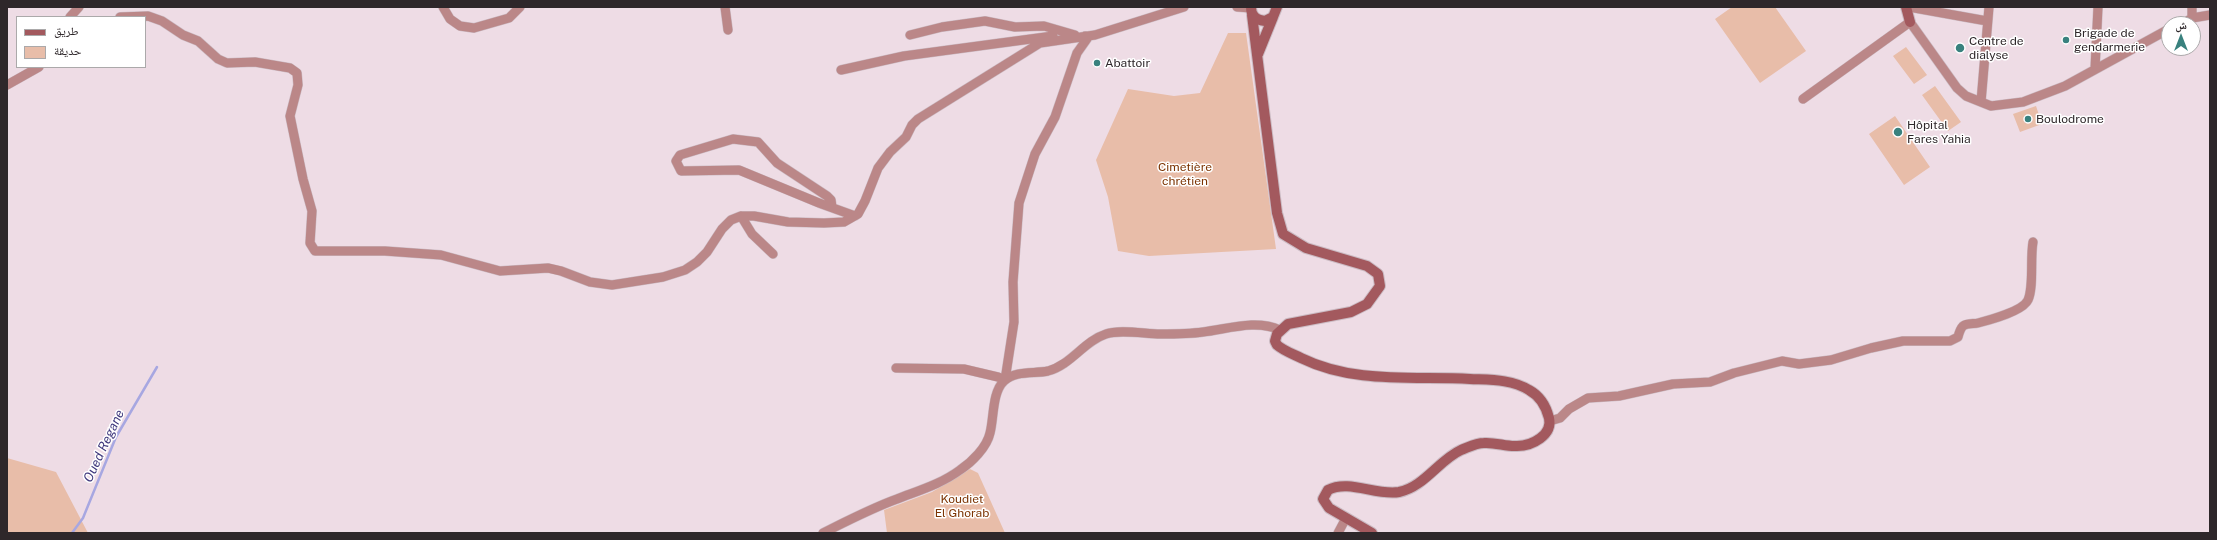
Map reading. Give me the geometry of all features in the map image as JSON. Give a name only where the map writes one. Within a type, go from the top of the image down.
[{"type":"main road","points":[[1907,7],[1910,22]]},
{"type":"main road","points":[[1251,10],[1260,21],[1265,21],[1276,10]]},
{"type":"main road","points":[[1251,10],[1258,54],[1277,213],[1283,234],[1306,248],[1367,266],[1374,270],[1380,279],[1380,286],[1367,304],[1351,312],[1291,323],[1280,330],[1276,341],[1281,349],[1331,371],[1379,378],[1445,378],[1513,383],[1532,391],[1542,400],[1550,421],[1548,430],[1542,437],[1530,443],[1517,446],[1485,443],[1471,445],[1458,452],[1404,490],[1388,493],[1338,487],[1328,490],[1323,497],[1325,504],[1372,533]]},
{"type":"main road","points":[[1258,54],[1276,10]]},
{"type":"street","points":[[71,16],[79,7]]},
{"type":"street","points":[[443,7],[450,19],[460,26],[474,28],[509,18],[520,7]]},
{"type":"street","points":[[725,7],[728,30]]},
{"type":"street","points":[[146,16],[162,21],[183,36],[198,42],[218,59],[227,63],[255,62],[290,68],[297,73],[298,85],[290,116],[302,179],[312,211],[310,243],[315,251],[385,250],[440,255],[500,272],[548,268],[562,271],[590,282],[612,285],[662,278],[685,270],[697,262],[707,252],[722,229],[731,220],[741,216],[754,216],[788,222],[844,222],[855,216],[865,201],[878,168],[890,152],[906,137],[912,124],[918,119],[1040,43],[1089,36],[1184,7]]},
{"type":"street","points":[[1237,7],[1251,10]]},
{"type":"street","points":[[1907,7],[1987,20]]},
{"type":"street","points":[[1963,7],[1965,17]]},
{"type":"street","points":[[1981,102],[1989,7]]},
{"type":"street","points":[[2095,69],[2098,7]]},
{"type":"street","points":[[910,35],[942,26],[985,21],[1015,27],[1044,26],[1075,35]]},
{"type":"street","points":[[1803,99],[1910,22],[1957,88],[1966,96],[1991,106],[2023,102],[2065,86],[2161,33]]},
{"type":"street","points":[[841,70],[904,56],[986,44],[1075,35],[1089,36]]},
{"type":"street","points":[[823,533],[864,512],[928,488],[962,469],[983,448],[990,434],[999,389],[1004,380],[1014,322],[1013,282],[1019,203],[1035,154],[1055,117],[1077,53],[1089,36]]},
{"type":"street","points":[[7,85],[29,71]]},
{"type":"street","points":[[832,207],[832,200],[777,163],[758,142],[733,139],[680,155],[676,161],[682,171],[738,170],[832,207],[855,216]]},
{"type":"street","points":[[741,216],[752,234],[773,254]]},
{"type":"street","points":[[1550,421],[1560,418],[1569,409],[1588,398],[1619,396],[1673,384],[1710,382],[1734,373],[1782,361],[1799,364],[1831,360],[1871,348],[1903,342],[1950,341],[1958,337],[1960,329],[1965,325],[1997,318],[2011,312],[2027,302],[2031,291],[2031,255],[2033,242]]},
{"type":"street","points":[[896,368],[964,369],[983,375],[998,377],[1004,380],[1018,374],[1048,371],[1070,358],[1090,341],[1107,333],[1178,334],[1203,332],[1232,326],[1260,325],[1272,326],[1280,330]]},
{"type":"street","points":[[1338,533],[1346,518]]},
{"type":"green space","points":[[1732,7],[1775,7],[1806,51],[1760,83],[1715,19]]},
{"type":"green space","name":"Cimetière chrétien","points":[[1228,33],[1246,33],[1276,249],[1149,256],[1118,251],[1108,197],[1096,160],[1128,89],[1174,96],[1200,93]]},
{"type":"green space","points":[[1906,47],[1927,75],[1914,84],[1893,56]]},
{"type":"green space","points":[[1935,86],[1961,122],[1948,131],[1922,95]]},
{"type":"green space","name":"Boulodrome","points":[[2036,106],[2042,124],[2020,132],[2013,114]]},
{"type":"green space","points":[[1895,116],[1930,167],[1904,185],[1869,134]]},
{"type":"green space","points":[[7,458],[56,472],[88,533],[7,533]]},
{"type":"green space","name":"Koudiet El Ghorab","points":[[970,469],[978,473],[1005,533],[887,533],[884,510],[932,492]]},
{"type":"waterway","name":"Oued Regane","points":[[72,533],[83,518],[116,437],[157,367]]},
{"type":"place","name":"Brigade de gendarmerie","points":[[2066,40]]},
{"type":"place","name":"Centre de dialyse","points":[[1960,48]]},
{"type":"place","name":"Abattoir","points":[[1097,63]]},
{"type":"place","name":"Boulodrome","points":[[2028,119]]},
{"type":"place","name":"Hôpital Fares Yahia","points":[[1898,132]]}]
